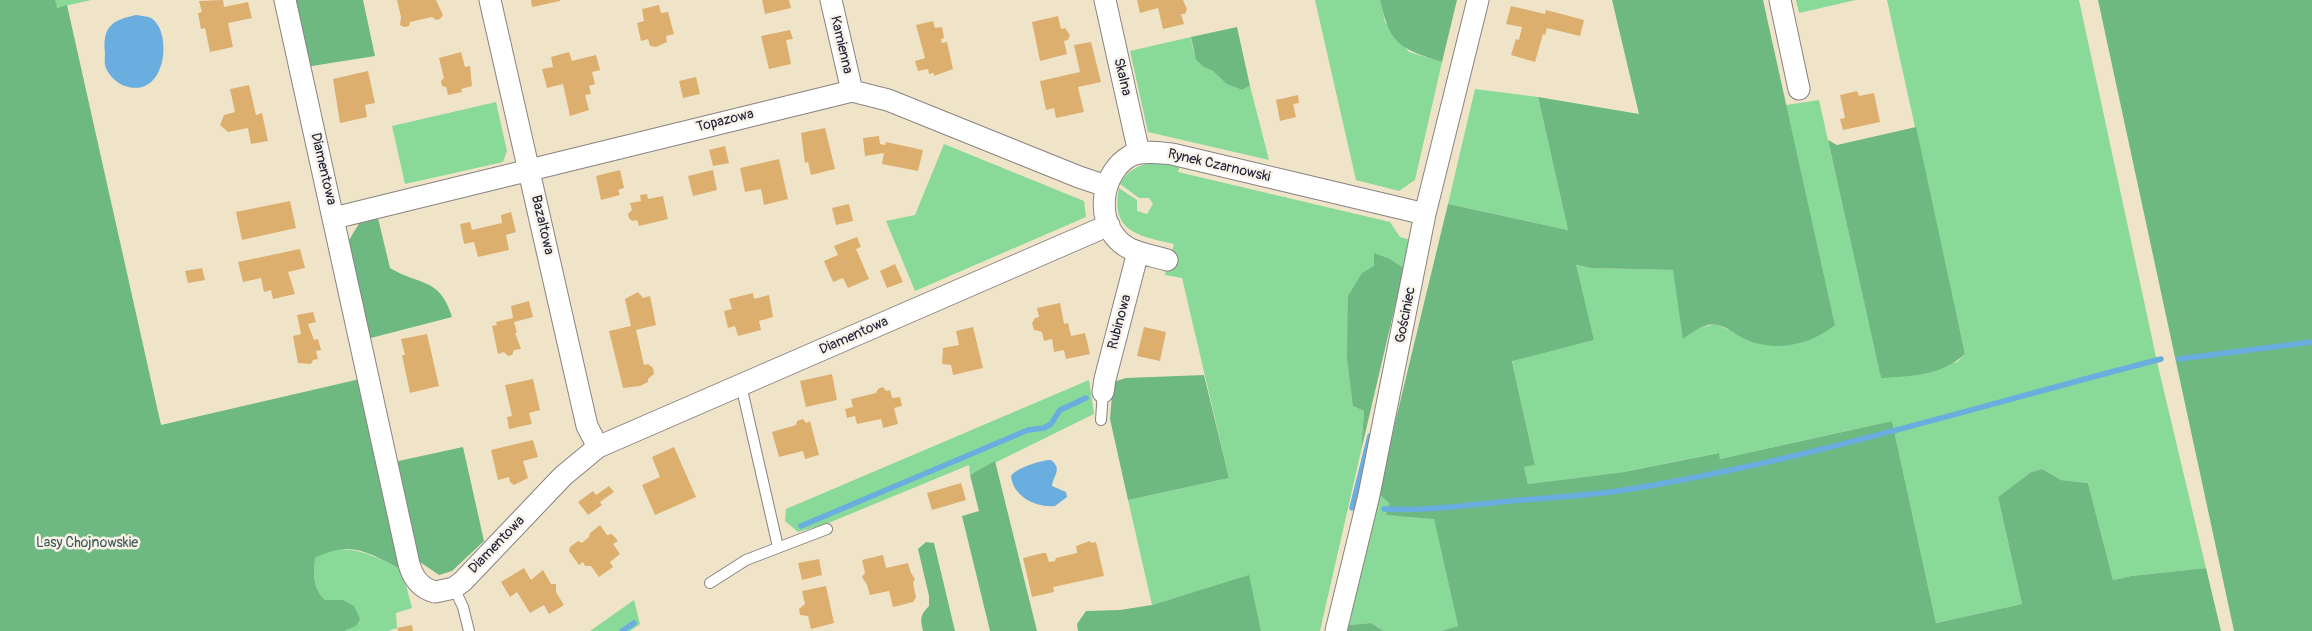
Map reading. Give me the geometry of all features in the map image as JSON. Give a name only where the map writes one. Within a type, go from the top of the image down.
[{"type":"street","name":"Diamentowa","points":[[285,0],[412,576],[435,592],[454,588],[463,581],[563,476],[598,447],[1109,225]]},
{"type":"street","name":"Bazaltowa","points":[[490,0],[587,426],[598,447]]},
{"type":"street","name":"Kamienna","points":[[831,0],[852,91]]},
{"type":"street","name":"Skalna","points":[[1105,0],[1139,153]]},
{"type":"street","name":"Gościniec","points":[[1336,631],[1371,486],[1424,214],[1478,0]]},
{"type":"street","points":[[1780,0],[1800,89]]},
{"type":"street","name":"Topazowa","points":[[334,218],[852,91],[888,100],[1079,178],[1106,186]]},
{"type":"street","points":[[1139,153],[1130,156],[1120,164],[1106,186],[1103,205],[1109,225],[1117,240],[1138,252],[1167,260]]},
{"type":"street","name":"Rynek Czarnowski","points":[[1139,153],[1172,154],[1424,214]]},
{"type":"street","name":"Rubinowa","points":[[1103,392],[1104,379],[1138,252]]},
{"type":"lane","points":[[741,385],[778,547]]},
{"type":"lane","points":[[1101,420],[1103,392]]},
{"type":"lane","points":[[710,583],[746,560],[827,529]]},
{"type":"lane","points":[[454,588],[463,606],[469,631]]},
{"type":"green space","name":"Lasy Chojnowskie","points":[[0,0],[55,0],[57,8],[67,5],[161,425],[360,379],[402,570],[360,550],[339,549],[315,558],[314,575],[321,595],[325,600],[343,600],[354,606],[360,619],[356,626],[345,631],[0,631]]},
{"type":"green space","points":[[55,0],[91,0],[56,8]]},
{"type":"green space","points":[[291,0],[363,0],[375,56],[306,67]]},
{"type":"green space","points":[[1315,0],[1380,0],[1385,22],[1409,52],[1442,62],[1415,180],[1399,191],[1356,180]]},
{"type":"green space","points":[[1380,0],[1457,0],[1442,62],[1416,53],[1399,43],[1388,27]]},
{"type":"green space","points":[[1612,0],[1763,0],[1835,325],[1815,338],[1792,345],[1768,346],[1756,343],[1725,327],[1713,324],[1699,328],[1683,339],[1673,270],[1591,268],[1576,265],[1594,340],[1512,361],[1535,465],[1524,467],[1528,484],[1624,472],[1719,453],[1720,459],[1892,421],[1936,623],[2022,604],[1998,497],[2031,472],[2042,469],[2061,480],[2088,483],[2113,580],[2131,576],[2206,568],[2221,631],[1441,631],[1458,626],[1434,519],[1386,515],[1389,503],[1378,493],[1448,204],[1568,230],[1538,97],[1639,114]]},
{"type":"green space","points":[[1796,0],[1856,0],[1799,13]]},
{"type":"green space","points":[[1887,0],[2079,0],[2158,366],[2206,568],[2131,576],[2113,580],[2088,483],[2061,480],[2042,469],[2031,472],[1998,497],[2022,604],[1936,623],[1892,421],[1720,459],[1718,453],[1624,472],[1528,484],[1524,467],[1535,465],[1512,360],[1594,340],[1575,265],[1591,268],[1673,270],[1698,328],[1717,324],[1728,330],[1835,325],[1786,105],[1819,100],[1881,377],[1957,362],[1965,354]]},
{"type":"green space","points":[[2098,0],[2312,0],[2312,631],[2234,631]]},
{"type":"green space","points":[[1237,27],[1250,86],[1242,90],[1227,84],[1213,71],[1204,67],[1196,60],[1191,37]]},
{"type":"green space","points":[[1191,37],[1193,50],[1203,64],[1237,88],[1242,90],[1250,86],[1269,160],[1148,132],[1130,51]]},
{"type":"green space","points":[[1475,89],[1538,97],[1568,230],[1448,204]]},
{"type":"green space","points":[[496,102],[507,151],[503,162],[405,184],[392,126]]},
{"type":"green space","points":[[1916,127],[1965,354],[1946,367],[1936,371],[1925,374],[1881,378],[1828,140],[1837,145]]},
{"type":"green space","points":[[944,144],[1084,201],[1086,217],[915,291],[886,221],[915,215]]},
{"type":"green space","points":[[1150,163],[1180,166],[1178,172],[1390,222],[1400,237],[1411,240],[1404,268],[1390,259],[1362,273],[1353,406],[1364,411],[1361,451],[1320,631],[1261,631],[1248,576],[1152,605],[1128,500],[1229,478],[1182,278],[1165,275],[1174,244],[1149,238],[1130,230],[1123,223],[1119,214],[1117,203],[1119,188],[1137,200],[1137,211],[1147,214],[1153,204],[1149,198],[1139,198],[1120,184],[1132,170]]},
{"type":"green space","points":[[378,218],[390,268],[428,284],[435,289],[447,304],[452,317],[367,339],[346,245],[360,222]]},
{"type":"green space","points":[[1374,253],[1390,259],[1404,268],[1361,451],[1364,411],[1353,406],[1347,358],[1348,296],[1362,273],[1374,266]]},
{"type":"green space","points":[[1204,375],[1229,478],[1128,500],[1110,419],[1113,382],[1126,378]]},
{"type":"green space","points":[[1089,380],[1094,414],[970,475],[969,465],[826,524],[798,532],[785,521],[786,509]]},
{"type":"green space","points":[[463,447],[484,541],[452,571],[439,575],[417,560],[394,462]]},
{"type":"green space","points":[[995,461],[1037,631],[990,631],[962,516],[979,511],[970,475]]},
{"type":"green space","points":[[1378,493],[1389,503],[1386,515],[1434,518],[1458,626],[1441,631],[1384,631],[1371,623],[1349,625]]},
{"type":"green space","points":[[926,542],[934,543],[955,631],[923,631],[921,617],[929,606],[929,596],[918,549]]},
{"type":"green space","points":[[332,549],[360,552],[376,557],[402,570],[412,608],[396,613],[397,628],[388,631],[345,631],[356,626],[343,600],[325,600],[318,590],[315,580],[315,558]]},
{"type":"green space","points":[[1249,575],[1261,631],[1078,631],[1077,624],[1086,611],[1120,610],[1152,605]]},
{"type":"green space","points":[[634,600],[640,624],[630,631],[590,631]]},
{"type":"green space","points":[[1371,623],[1384,631],[1347,631],[1349,625]]},
{"type":"water","points":[[136,15],[151,18],[158,25],[164,49],[162,62],[157,74],[150,83],[139,88],[125,86],[117,82],[111,77],[105,66],[105,36],[107,30],[115,22]]},
{"type":"water","points":[[1051,460],[1055,463],[1057,470],[1052,486],[1066,492],[1067,497],[1055,506],[1041,505],[1027,500],[1016,490],[1011,476],[1029,465]]},
{"type":"building","points":[[223,0],[224,7],[248,2],[252,18],[228,23],[233,47],[210,52],[205,28],[201,29],[198,13],[202,12],[199,1]]},
{"type":"building","points":[[397,0],[436,0],[443,15],[440,19],[436,20],[432,17],[410,22],[409,26],[404,27],[400,25],[401,17]]},
{"type":"building","points":[[531,0],[560,0],[560,1],[532,7]]},
{"type":"building","points":[[762,0],[789,0],[791,8],[765,14]]},
{"type":"building","points":[[1137,0],[1183,0],[1187,9],[1185,14],[1181,14],[1184,24],[1163,29],[1158,8],[1140,13]]},
{"type":"building","points":[[659,5],[661,13],[668,12],[674,34],[666,36],[667,42],[656,47],[650,46],[648,39],[641,41],[637,23],[644,21],[642,9]]},
{"type":"building","points":[[1511,6],[1545,14],[1546,10],[1584,20],[1580,36],[1547,28],[1545,35],[1543,34],[1535,62],[1511,55],[1516,39],[1519,40],[1522,27],[1506,24]]},
{"type":"building","points":[[1058,16],[1061,29],[1065,28],[1070,35],[1068,40],[1064,41],[1067,54],[1040,61],[1032,22]]},
{"type":"building","points":[[933,21],[935,28],[942,27],[944,38],[941,39],[942,43],[947,42],[953,69],[934,76],[934,73],[929,74],[928,69],[918,71],[915,61],[925,58],[916,25]]},
{"type":"building","points":[[790,30],[793,39],[786,40],[791,64],[769,69],[761,36]]},
{"type":"building","points":[[1091,42],[1101,82],[1078,87],[1084,112],[1056,118],[1054,108],[1046,110],[1040,81],[1080,72],[1074,45]]},
{"type":"building","points":[[461,52],[465,67],[470,66],[472,86],[461,89],[462,92],[448,95],[446,87],[442,86],[441,81],[444,78],[439,58]]},
{"type":"building","points":[[569,52],[572,61],[596,55],[600,70],[592,72],[595,84],[589,86],[591,94],[585,95],[589,110],[570,116],[563,84],[547,88],[542,69],[553,67],[551,57]]},
{"type":"building","points":[[368,71],[375,103],[365,105],[367,117],[340,123],[333,79]]},
{"type":"building","points":[[696,77],[700,94],[683,98],[679,81]]},
{"type":"building","points":[[249,85],[256,115],[262,113],[268,141],[251,144],[248,128],[228,132],[220,125],[224,115],[235,112],[230,89]]},
{"type":"building","points":[[1857,91],[1859,96],[1874,93],[1880,122],[1843,130],[1840,119],[1845,118],[1840,95]]},
{"type":"building","points":[[1298,95],[1299,103],[1293,104],[1296,117],[1280,121],[1276,100]]},
{"type":"building","points":[[825,128],[835,169],[811,175],[808,162],[805,163],[801,133]]},
{"type":"building","points":[[879,136],[880,144],[885,145],[886,142],[923,150],[918,171],[882,164],[884,153],[865,156],[863,138]]},
{"type":"building","points":[[725,146],[729,163],[713,166],[709,150]]},
{"type":"building","points":[[779,159],[788,199],[764,205],[761,189],[745,192],[740,168]]},
{"type":"building","points":[[620,170],[624,188],[618,190],[620,195],[601,200],[596,176]]},
{"type":"building","points":[[713,170],[717,190],[693,196],[688,176]]},
{"type":"building","points":[[647,194],[648,199],[663,196],[668,219],[639,226],[637,220],[632,221],[629,218],[628,214],[632,210],[630,203],[641,201],[640,195]]},
{"type":"building","points":[[290,201],[296,228],[242,240],[236,212]]},
{"type":"building","points":[[849,204],[853,221],[836,225],[832,208]]},
{"type":"building","points":[[511,212],[516,232],[506,235],[509,250],[478,257],[474,242],[464,244],[460,224],[470,222],[472,230],[502,223],[501,215]]},
{"type":"building","points":[[857,237],[861,247],[856,249],[869,279],[848,288],[843,278],[833,282],[824,261],[838,255],[834,246]]},
{"type":"building","points":[[300,249],[305,268],[288,272],[295,294],[273,299],[271,290],[264,292],[261,278],[243,282],[238,262]]},
{"type":"building","points":[[895,264],[903,282],[887,288],[880,271]]},
{"type":"building","points":[[202,268],[205,280],[188,283],[185,271]]},
{"type":"building","points":[[638,292],[643,298],[650,296],[656,325],[636,330],[644,365],[648,364],[653,368],[654,374],[648,379],[648,382],[640,386],[623,388],[609,331],[631,326],[625,299]]},
{"type":"building","points":[[753,293],[754,299],[769,295],[773,317],[759,321],[761,330],[738,336],[735,326],[728,328],[724,311],[732,309],[729,299]]},
{"type":"building","points":[[529,301],[533,317],[514,322],[517,333],[515,333],[521,349],[514,350],[512,355],[508,356],[504,352],[498,354],[492,326],[497,325],[496,322],[513,318],[511,306]]},
{"type":"building","points":[[1060,303],[1064,324],[1068,323],[1071,336],[1085,333],[1090,354],[1066,359],[1064,350],[1054,352],[1052,339],[1044,341],[1042,332],[1034,330],[1032,323],[1035,318],[1039,317],[1037,308]]},
{"type":"building","points":[[313,312],[316,322],[308,324],[314,340],[318,339],[321,350],[316,351],[318,359],[313,360],[311,364],[298,363],[293,336],[301,334],[297,315]]},
{"type":"building","points":[[973,327],[983,368],[953,375],[951,365],[942,364],[943,348],[959,345],[956,331]]},
{"type":"building","points":[[1144,327],[1166,332],[1160,361],[1137,356]]},
{"type":"building","points":[[427,334],[439,386],[410,393],[402,355],[405,355],[401,339]]},
{"type":"building","points":[[832,374],[837,400],[806,407],[800,381]]},
{"type":"building","points":[[533,379],[540,410],[529,413],[532,424],[509,429],[507,417],[512,416],[505,385]]},
{"type":"building","points":[[883,387],[886,391],[890,390],[892,398],[900,397],[902,406],[894,408],[898,424],[883,428],[881,419],[857,424],[855,416],[847,418],[845,409],[853,407],[851,399],[876,393],[878,389]]},
{"type":"building","points":[[803,419],[806,423],[810,421],[819,455],[805,459],[803,451],[779,457],[772,432],[796,425],[797,421]]},
{"type":"building","points":[[533,440],[538,457],[523,461],[528,478],[514,485],[510,482],[509,477],[498,480],[491,450]]},
{"type":"building","points":[[674,447],[696,497],[655,515],[642,485],[660,477],[652,457]]},
{"type":"building","points":[[961,483],[966,500],[932,510],[927,493]]},
{"type":"building","points":[[609,486],[614,492],[600,502],[602,505],[588,515],[578,502],[593,491],[596,495]]},
{"type":"building","points":[[600,525],[607,535],[612,534],[618,541],[613,544],[620,554],[610,562],[613,567],[599,577],[591,566],[585,566],[583,562],[579,565],[569,551],[570,547],[578,541],[582,543]]},
{"type":"building","points":[[1090,541],[1091,543],[1096,542],[1104,576],[1053,587],[1054,592],[1032,597],[1023,558],[1046,553],[1049,562],[1055,561],[1056,558],[1077,553],[1076,546]]},
{"type":"building","points":[[883,555],[886,568],[908,563],[915,579],[913,583],[916,597],[913,602],[893,607],[889,591],[870,595],[862,577],[865,573],[862,560]]},
{"type":"building","points":[[819,559],[822,575],[802,580],[798,563]]},
{"type":"building","points":[[524,568],[531,580],[543,570],[551,584],[556,584],[556,592],[564,605],[549,614],[544,605],[530,613],[517,592],[510,597],[501,582]]},
{"type":"building","points":[[826,586],[834,623],[811,629],[808,616],[800,615],[799,609],[805,604],[802,591]]},
{"type":"building","points":[[412,625],[413,631],[398,631],[397,628]]},
{"type":"waterway","points":[[2179,359],[2312,342]]},
{"type":"waterway","points":[[1384,509],[1432,508],[1586,495],[1697,477],[1831,447],[2161,359]]},
{"type":"waterway","points":[[801,526],[1028,430],[1044,428],[1051,424],[1060,410],[1086,398]]},
{"type":"waterway","points":[[1352,508],[1370,436]]},
{"type":"waterway","points":[[622,631],[634,623]]}]
